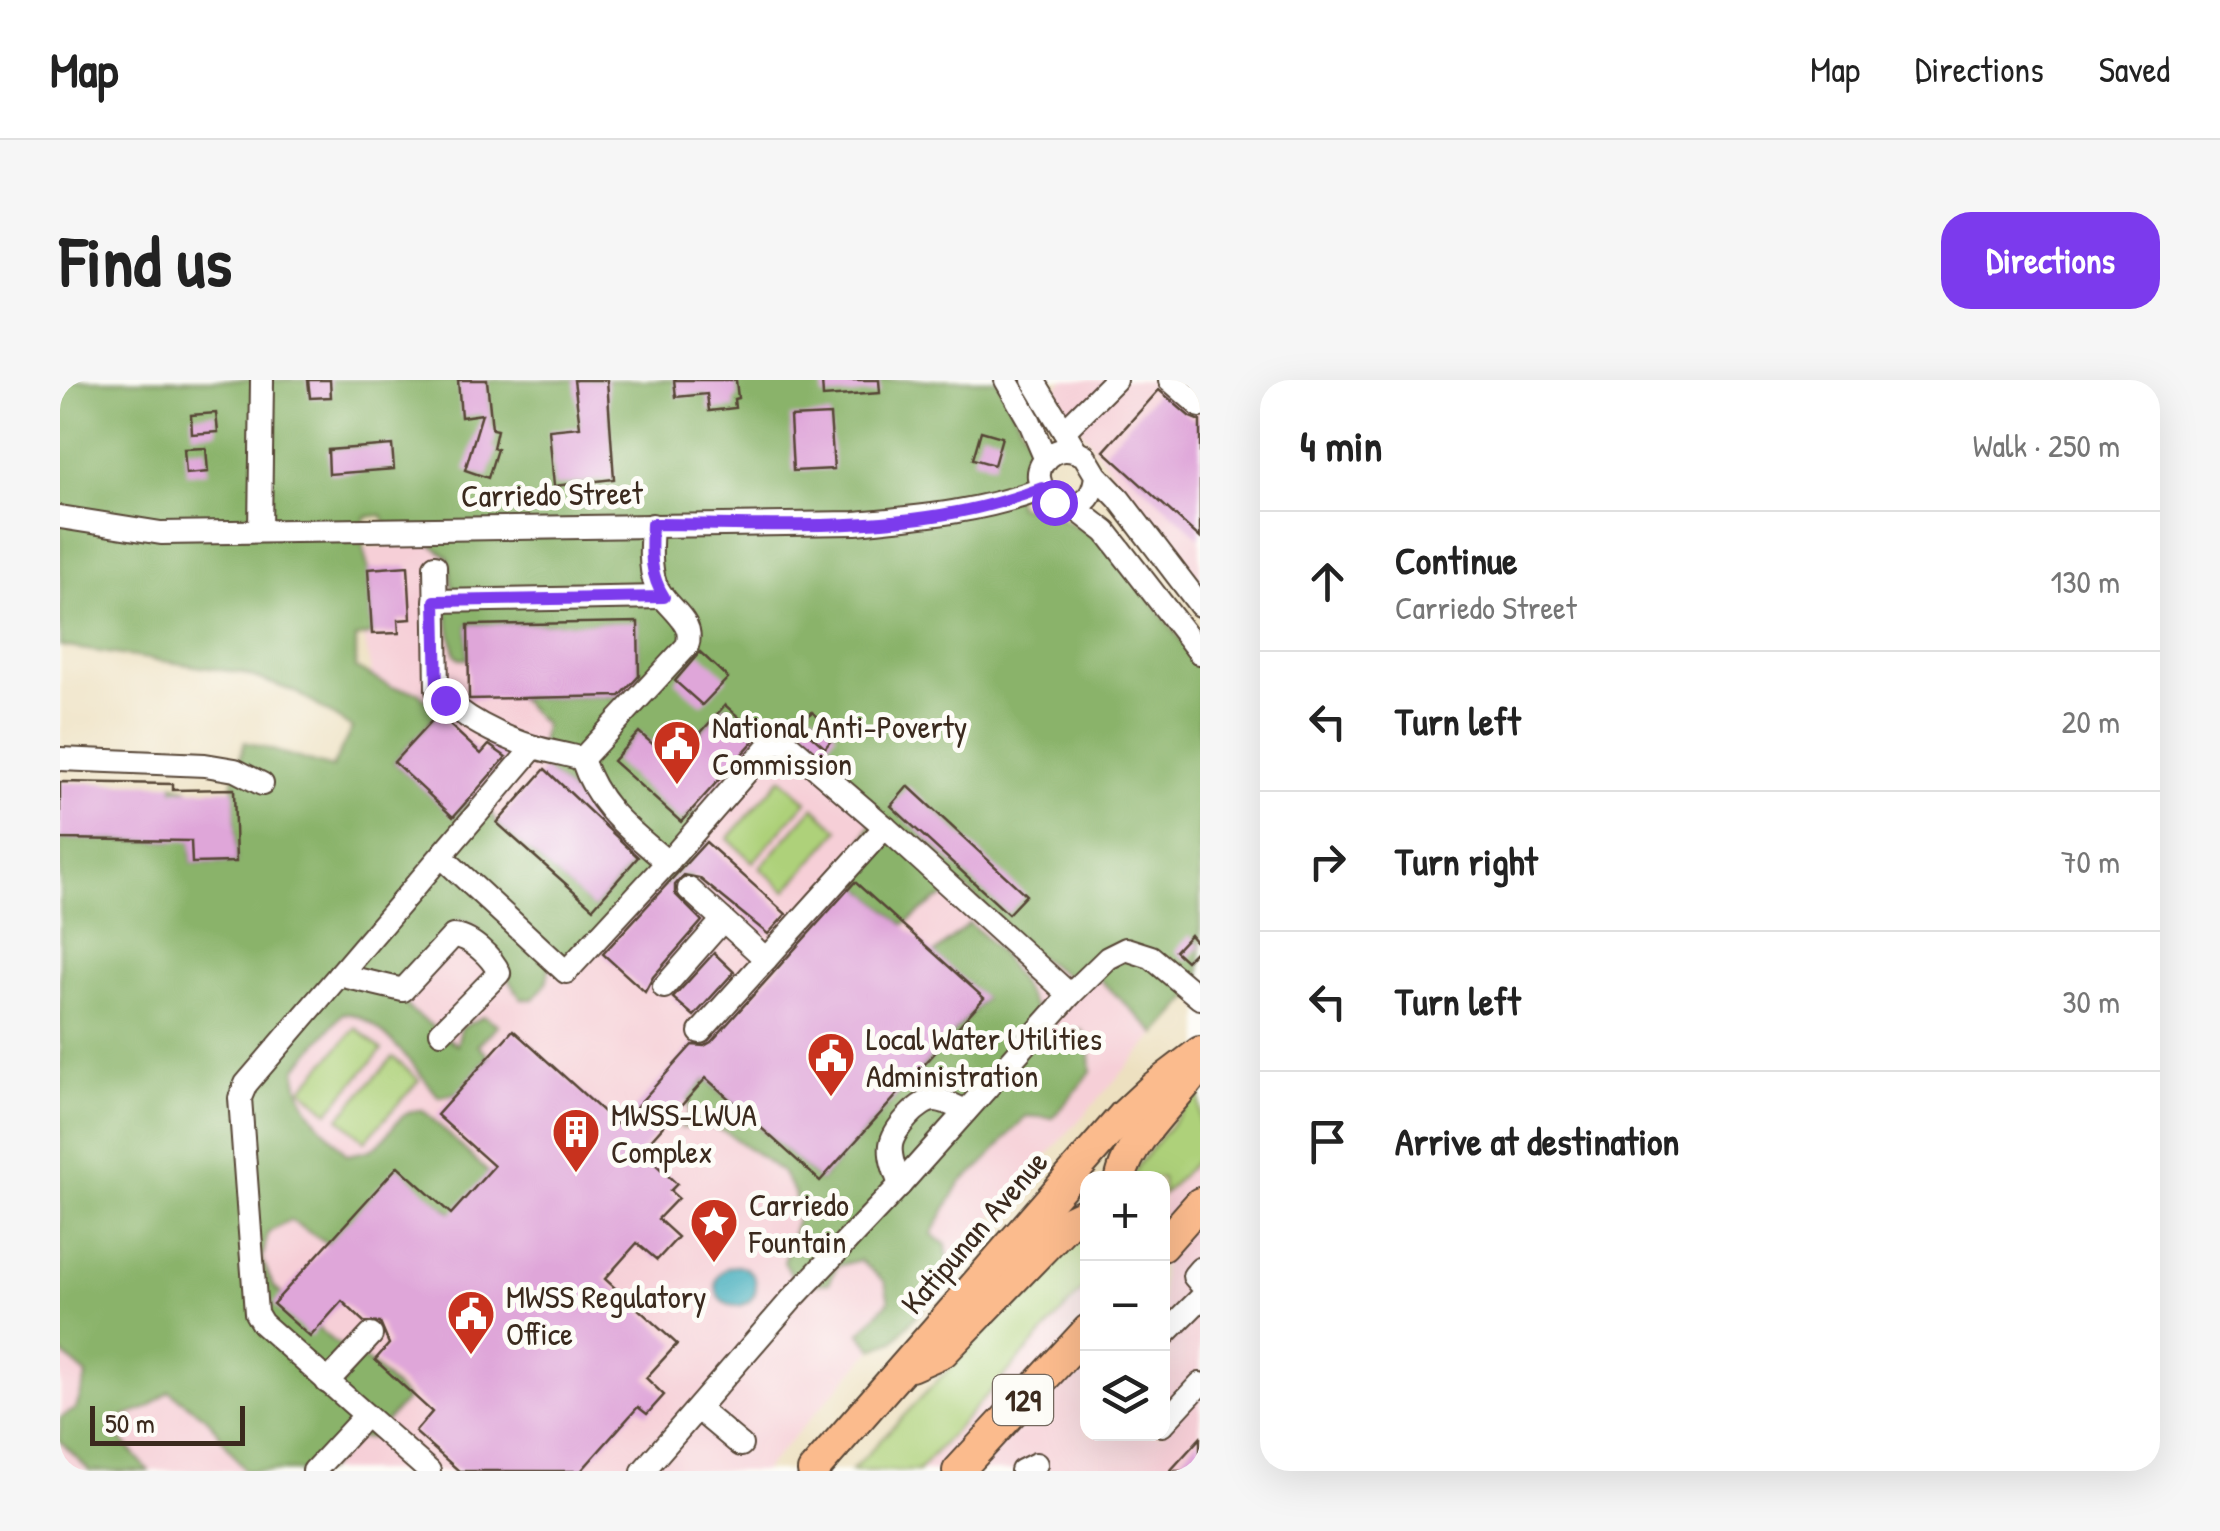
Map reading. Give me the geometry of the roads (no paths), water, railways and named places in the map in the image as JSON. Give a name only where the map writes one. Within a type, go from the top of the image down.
[{"type":"main road","name":"Katipunan Avenue","points":[[812,1471],[1123,1116],[1200,1052]]},
{"type":"main road","points":[[1123,1171],[1139,1142],[1200,1066]]},
{"type":"main road","points":[[1170,1208],[1200,1199]]},
{"type":"main road","points":[[1170,1236],[1200,1199]]},
{"type":"main road","points":[[900,1370],[943,1352],[1071,1220],[1080,1216]]},
{"type":"main road","name":"129","points":[[958,1471],[1080,1339]]},
{"type":"street","points":[[260,531],[262,380]]},
{"type":"street","points":[[1006,380],[1046,460]]},
{"type":"street","points":[[1033,380],[1070,441],[1090,460],[1096,475],[1200,605]]},
{"type":"street","points":[[1096,475],[1092,492],[1071,505],[1054,502],[1042,488],[1040,474],[1046,460],[1070,441],[1115,380]]},
{"type":"street","points":[[1170,380],[1200,406]]},
{"type":"street","name":"Carriedo Street","points":[[60,517],[161,533],[855,523],[930,516],[1015,499],[1042,488]]},
{"type":"street","points":[[1071,505],[1106,532],[1200,652]]},
{"type":"street","points":[[582,760],[687,646],[689,628],[655,583],[652,524]]},
{"type":"street","points":[[435,566],[437,690],[455,708],[534,747],[582,760]]},
{"type":"street","points":[[435,601],[664,597]]},
{"type":"street","points":[[442,857],[566,972],[777,742],[796,748],[1070,995]]},
{"type":"street","points":[[428,1471],[262,1324],[256,1313],[240,1098],[246,1084],[534,747]]},
{"type":"street","points":[[60,759],[204,765],[235,770],[262,784]]},
{"type":"street","points":[[582,760],[591,786],[608,811],[668,863]]},
{"type":"street","points":[[700,1032],[885,827]]},
{"type":"street","points":[[688,889],[766,959]]},
{"type":"street","points":[[664,987],[723,920]]},
{"type":"street","points":[[339,976],[403,990],[454,936],[465,937],[496,965],[499,973],[441,1032]]},
{"type":"street","points":[[642,1471],[792,1298],[1108,958],[1126,949],[1150,957],[1200,998]]},
{"type":"street","points":[[900,1185],[890,1149],[893,1138],[908,1119],[927,1101],[939,1100],[966,1111]]},
{"type":"street","points":[[1200,1269],[1194,1276],[1200,1283]]},
{"type":"street","points":[[1170,1329],[1200,1299]]},
{"type":"street","points":[[327,1382],[372,1335]]},
{"type":"street","points":[[1170,1416],[1200,1384]]},
{"type":"street","points":[[698,1409],[741,1445]]},
{"type":"street","points":[[314,1471],[365,1416]]},
{"type":"water","name":"Carriedo Fountain","points":[[736,1266],[750,1272],[756,1286],[750,1300],[736,1306],[722,1300],[716,1286],[722,1272]]},
{"type":"place","name":"National Anti-Poverty Commission","points":[[677,786]]},
{"type":"place","name":"Local Water Utilities Administration","points":[[831,1098]]},
{"type":"place","name":"MWSS-LWUA Complex","points":[[576,1174]]},
{"type":"place","name":"Carriedo Fountain","points":[[714,1264]]},
{"type":"place","name":"MWSS Regulatory Office","points":[[471,1356]]}]
